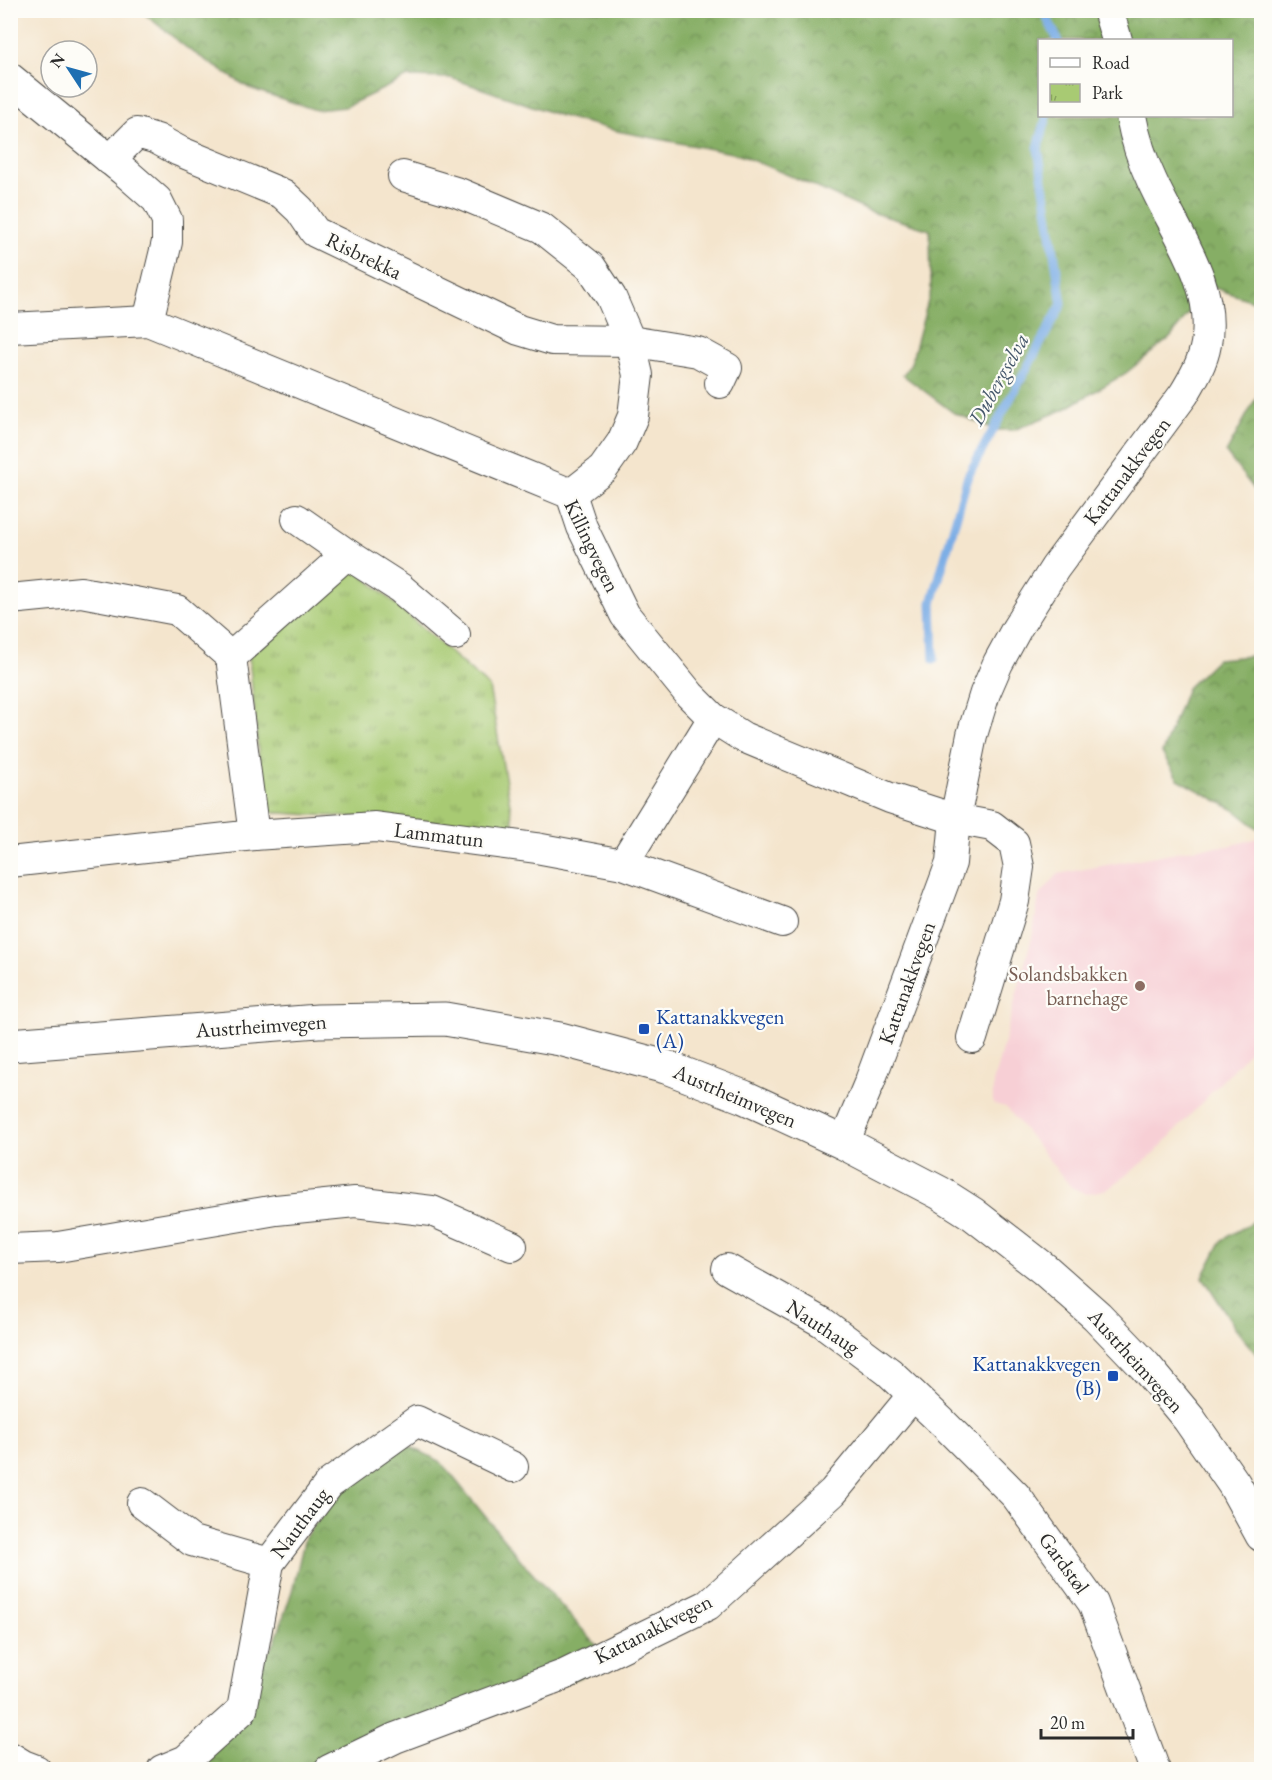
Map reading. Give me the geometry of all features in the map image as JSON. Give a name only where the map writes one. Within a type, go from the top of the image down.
[{"type":"main road","name":"Austrheimvegen","points":[[10,1045],[318,1021],[445,1019],[560,1039],[666,1067],[744,1097],[844,1143],[940,1193],[973,1214],[1044,1269],[1097,1316],[1145,1366],[1189,1419],[1234,1484],[1262,1535]]},
{"type":"street","points":[[1108,10],[1118,39]]},
{"type":"street","points":[[10,78],[157,200],[167,220],[167,242],[148,321]]},
{"type":"street","name":"Kattanakkvegen","points":[[844,1143],[870,1081],[951,863],[955,819],[972,735],[998,663],[1055,568],[1184,394],[1194,377],[1206,345],[1208,318],[1199,280],[1184,243],[1152,181],[1131,117]]},
{"type":"street","name":"Risbrekka","points":[[110,159],[137,133],[158,139],[179,151],[283,194],[300,210],[315,232],[519,330],[552,340],[630,341],[698,352],[727,368],[720,383]]},
{"type":"street","points":[[403,176],[459,193],[542,228],[591,267],[611,297],[630,341],[638,375],[633,416],[622,442],[603,469],[571,494]]},
{"type":"street","name":"Killingvegen","points":[[10,328],[148,321],[571,494],[582,527],[625,615],[690,695],[713,718],[742,737],[890,798],[955,819]]},
{"type":"street","points":[[297,519],[400,588],[455,635]]},
{"type":"street","points":[[231,657],[347,554]]},
{"type":"street","points":[[10,599],[81,592],[177,610],[231,657],[254,835]]},
{"type":"street","points":[[623,864],[713,718]]},
{"type":"street","points":[[955,819],[992,826],[1004,834],[1014,843],[1019,867],[1014,901],[972,1038]]},
{"type":"street","name":"Lammatun","points":[[10,862],[254,835],[375,827],[536,848],[623,864],[782,922]]},
{"type":"street","points":[[10,1249],[58,1247],[276,1210],[355,1202],[432,1211],[512,1246]]},
{"type":"street","name":"Nauthaug","points":[[728,1269],[822,1322],[889,1372],[913,1395]]},
{"type":"street","name":"Kattanakkvegen","points":[[328,1770],[395,1738],[566,1674],[708,1605],[833,1492],[913,1395]]},
{"type":"street","name":"Gardstøl","points":[[913,1395],[1016,1496],[1093,1604],[1155,1770]]},
{"type":"street","name":"Nauthaug","points":[[162,1770],[186,1760],[242,1710],[269,1563],[329,1484],[417,1420],[513,1467]]},
{"type":"street","points":[[142,1503],[192,1541],[269,1563]]},
{"type":"street","points":[[10,1757],[36,1770]]},
{"type":"shaded area","name":"Solandsbakken barnehage","points":[[1258,838],[1262,846],[1261,1039],[1153,1155],[1108,1189],[1086,1194],[1071,1187],[1006,1107],[993,1104],[993,1083],[1033,933],[1039,896],[1058,874],[1198,848],[1229,846]]},
{"type":"green space","points":[[141,11],[1261,11],[1261,304],[1209,286],[1171,337],[1126,373],[1065,409],[1014,430],[997,430],[954,413],[903,375],[911,363],[931,290],[930,230],[868,211],[737,154],[617,131],[561,116],[451,78],[408,77],[345,107],[316,110],[249,88],[188,49]]},
{"type":"green space","points":[[1261,389],[1261,498],[1226,453]]},
{"type":"green space","points":[[350,564],[489,687],[514,827],[264,812],[249,656]]},
{"type":"green space","points":[[1262,655],[1261,831],[1234,810],[1178,779],[1162,753],[1187,688],[1217,659]]},
{"type":"green space","points":[[1261,1217],[1261,1360],[1238,1332],[1203,1277],[1222,1240]]},
{"type":"green space","points":[[407,1445],[440,1461],[525,1565],[613,1664],[346,1769],[178,1770],[214,1737],[275,1642],[293,1588],[305,1537],[339,1493]]},
{"type":"waterway","name":"Dubergselva","points":[[1043,10],[1058,39]]},
{"type":"waterway","name":"Dubergselva","points":[[934,659],[932,603],[968,476],[1062,304],[1038,148],[1047,117]]},
{"type":"place","name":"Solandsbakken barnehage","points":[[1140,986]]},
{"type":"place","name":"Kattanakkvegen (A)","points":[[644,1029]]},
{"type":"place","name":"Kattanakkvegen (B)","points":[[1113,1376]]}]
